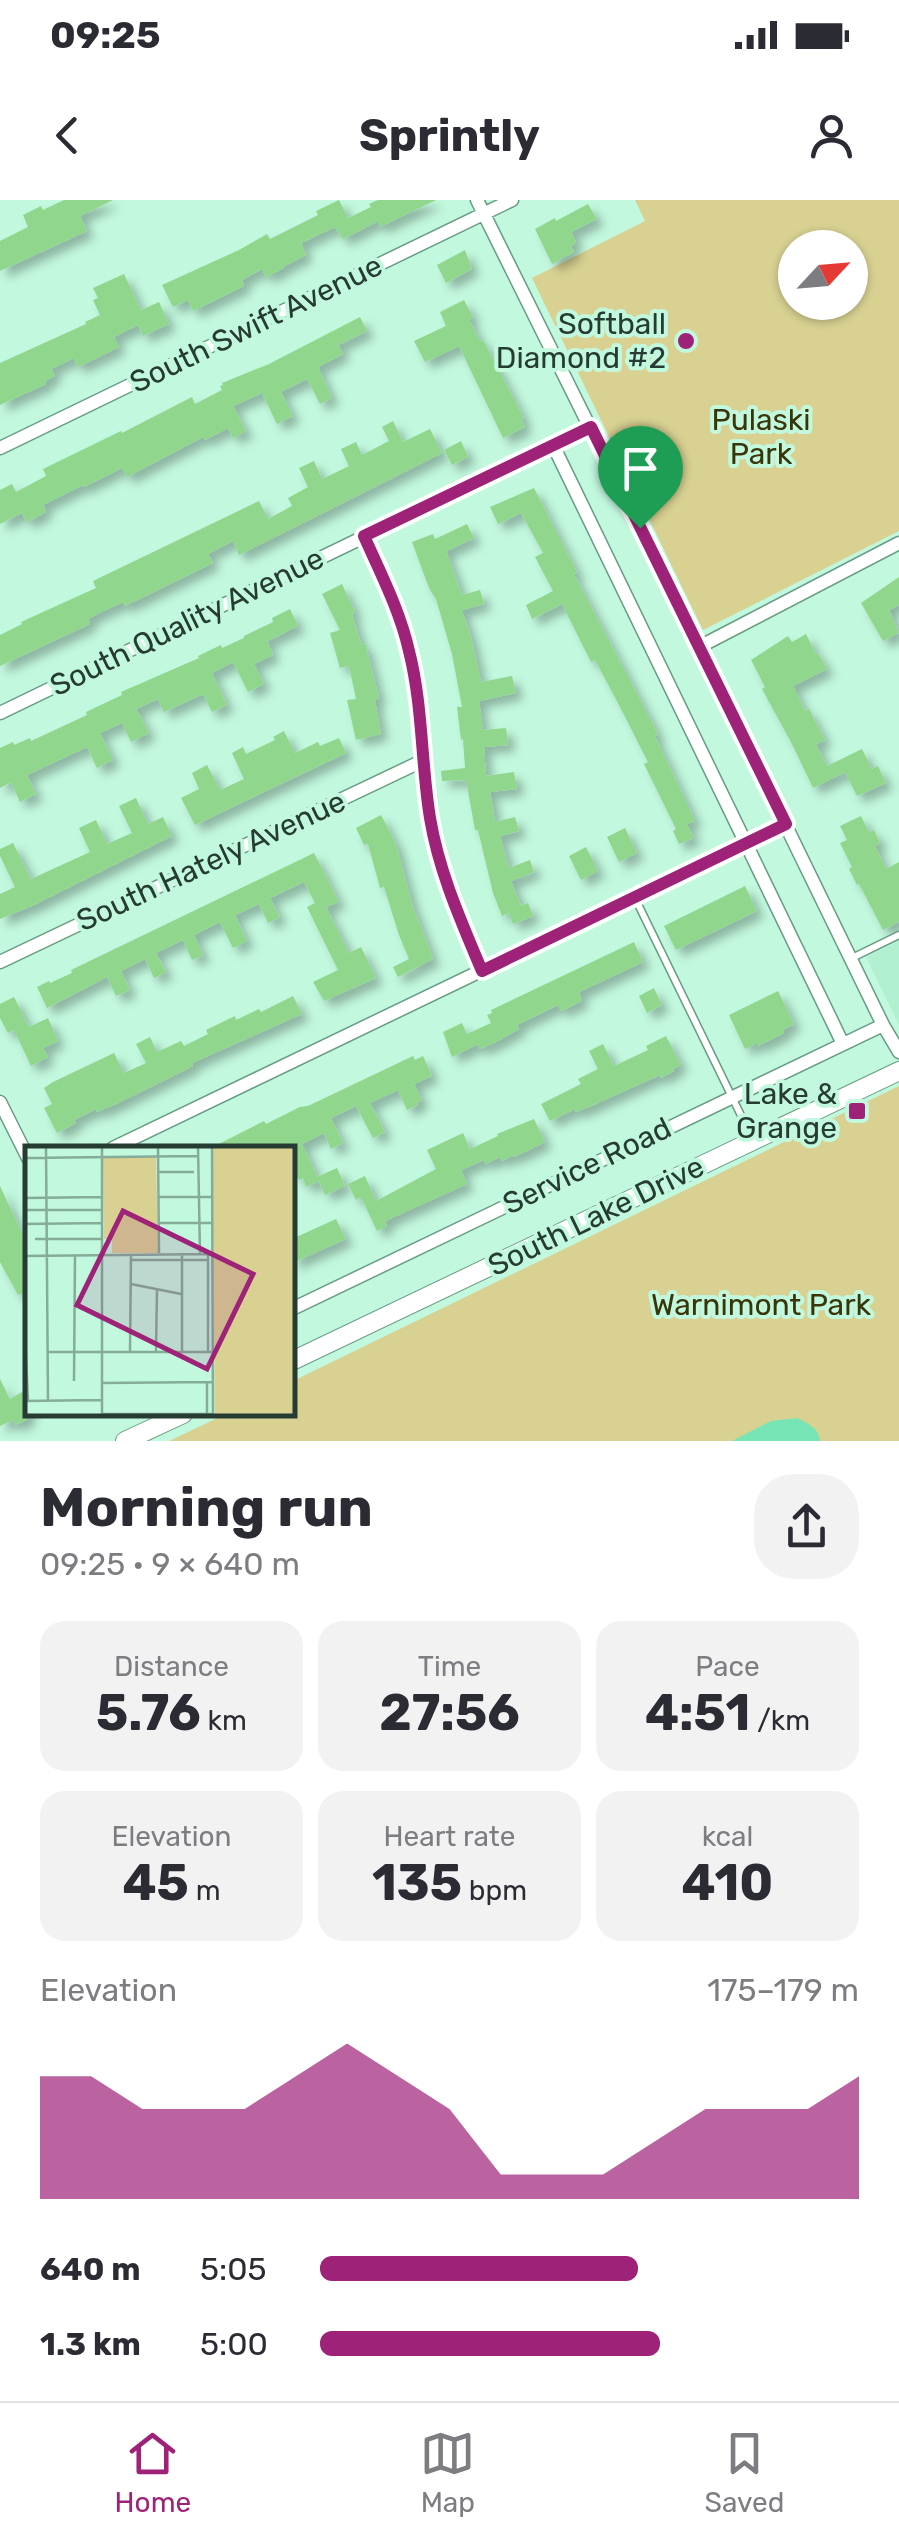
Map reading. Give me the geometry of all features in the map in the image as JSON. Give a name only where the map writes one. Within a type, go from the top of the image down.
[{"type":"main road","name":"South Lake Drive","points":[[295,1360],[899,1071]]},
{"type":"main road","points":[[125,1441],[151,1420]]},
{"type":"street","name":"South Swift Avenue","points":[[0,448],[480,207],[512,200]]},
{"type":"street","points":[[480,207],[899,1052]]},
{"type":"street","name":"South Quality Avenue","points":[[0,713],[591,427]]},
{"type":"street","points":[[554,446],[843,1044]]},
{"type":"street","points":[[364,536],[409,649],[437,852],[482,971]]},
{"type":"street","points":[[699,647],[899,543]]},
{"type":"street","name":"South Hately Avenue","points":[[0,962],[422,761]]},
{"type":"street","points":[[118,1146],[786,824]]},
{"type":"street","name":"Service Road","points":[[295,1308],[883,1025]]},
{"type":"street","points":[[0,1102],[25,1152]]},
{"type":"lane","points":[[635,896],[753,1140]]},
{"type":"lane","points":[[851,958],[899,934]]},
{"type":"shaded area","points":[[899,941],[899,1025],[866,957]]},
{"type":"shaded area","points":[[797,1418],[815,1429],[820,1441],[732,1441],[771,1421]]},
{"type":"green space","name":"Pulaski Park","points":[[635,200],[899,200],[899,531],[703,630],[532,278],[645,221]]},
{"type":"green space","name":"Warnimont Park","points":[[899,1086],[899,1441],[169,1441],[222,1416],[295,1416],[295,1380]]},
{"type":"building","points":[[64,200],[113,200],[80,216],[87,231],[0,271],[0,241],[28,227],[23,215]]},
{"type":"building","points":[[339,200],[348,218],[378,200],[436,200],[380,227],[378,221],[343,239],[335,227],[301,243],[306,255],[266,277],[262,269],[242,280],[244,286],[193,311],[188,300],[173,307],[162,285],[267,234],[270,239]]},
{"type":"building","points":[[588,204],[597,219],[571,232],[576,242],[571,247],[574,252],[552,264],[535,229]]},
{"type":"building","points":[[465,250],[472,269],[446,283],[437,265]]},
{"type":"building","points":[[124,274],[141,310],[159,302],[169,324],[143,336],[138,325],[114,337],[119,347],[78,367],[74,358],[51,369],[55,376],[46,384],[0,405],[0,363],[100,315],[93,300],[98,298],[93,288]]},
{"type":"building","points":[[464,300],[480,341],[483,340],[524,418],[521,420],[525,427],[503,438],[459,346],[425,362],[414,341],[446,326],[440,312]]},
{"type":"building","points":[[360,317],[367,331],[338,345],[343,354],[318,367],[332,398],[320,404],[307,379],[281,392],[293,416],[277,424],[262,393],[233,406],[246,431],[233,438],[228,428],[205,440],[203,437],[127,477],[122,468],[83,485],[43,505],[46,512],[27,522],[22,513],[0,524],[0,490],[12,484],[16,492],[46,476],[43,469],[192,397],[195,404],[222,390],[222,383],[269,364]]},
{"type":"building","points":[[393,421],[403,442],[430,429],[442,453],[239,555],[233,541],[208,554],[213,563],[125,606],[123,602],[99,613],[88,619],[90,624],[0,666],[0,635],[96,588],[93,581],[259,501],[268,519],[292,506],[288,498],[308,487],[299,468],[314,461],[322,479],[349,466],[341,449],[356,442],[362,455],[389,441],[382,427]]},
{"type":"building","points":[[461,441],[468,457],[452,465],[444,450]]},
{"type":"building","points":[[534,488],[658,734],[655,736],[695,821],[687,824],[694,838],[679,844],[673,831],[676,829],[644,764],[648,762],[562,604],[532,619],[526,605],[553,591],[535,557],[543,553],[521,513],[498,524],[490,507]]},
{"type":"building","points":[[467,524],[474,538],[446,551],[462,595],[480,590],[484,604],[462,610],[481,682],[512,676],[516,693],[479,701],[483,730],[506,728],[508,745],[484,747],[486,776],[514,772],[517,789],[490,792],[495,822],[515,817],[519,831],[500,836],[509,868],[530,860],[534,872],[511,881],[521,906],[528,903],[533,916],[513,924],[509,913],[502,916],[493,893],[466,780],[442,781],[441,771],[465,768],[457,707],[462,707],[436,599],[412,542],[433,534],[435,539]]},
{"type":"building","points":[[899,577],[899,605],[889,610],[899,633],[883,641],[861,603]]},
{"type":"building","points":[[342,584],[355,612],[352,614],[361,644],[365,643],[379,698],[375,700],[381,734],[356,740],[347,700],[356,699],[349,666],[340,668],[330,633],[340,630],[322,594]]},
{"type":"building","points":[[290,609],[298,626],[267,641],[273,655],[254,664],[264,684],[248,692],[233,662],[212,673],[227,705],[212,712],[203,694],[164,712],[158,699],[136,709],[149,733],[131,742],[122,723],[100,733],[113,760],[97,768],[87,747],[27,775],[36,794],[20,802],[11,782],[0,788],[0,748],[30,738],[31,741],[87,715],[86,712],[122,695],[121,692],[244,638]]},
{"type":"building","points":[[806,634],[827,669],[793,686],[825,740],[816,744],[827,766],[862,749],[872,769],[878,766],[886,783],[857,796],[845,772],[813,788],[751,660],[788,636],[792,642]]},
{"type":"building","points":[[284,731],[295,753],[339,738],[346,753],[195,825],[181,798],[199,789],[192,773],[207,765],[220,790],[244,779],[232,753],[243,747],[246,754],[275,740],[273,737]]},
{"type":"building","points":[[136,798],[148,824],[163,817],[172,836],[0,919],[0,894],[15,887],[0,849],[13,843],[31,879],[90,852],[79,828],[96,820],[107,844],[132,833],[119,806]]},
{"type":"building","points":[[381,815],[396,844],[412,904],[433,959],[398,977],[393,967],[409,959],[384,887],[380,888],[368,844],[364,845],[356,828]]},
{"type":"building","points":[[861,816],[869,832],[874,830],[880,843],[875,846],[886,869],[899,862],[899,922],[883,930],[849,869],[852,867],[840,843],[847,840],[840,826]]},
{"type":"building","points":[[625,828],[637,853],[619,862],[607,837]]},
{"type":"building","points":[[586,847],[598,871],[581,880],[569,856]]},
{"type":"building","points":[[314,853],[339,902],[326,907],[349,953],[361,947],[376,978],[324,1001],[313,982],[338,970],[307,907],[315,903],[304,882],[270,898],[280,917],[268,923],[259,904],[235,915],[247,941],[233,948],[220,922],[194,935],[203,955],[192,960],[183,940],[156,953],[166,972],[154,978],[145,959],[121,971],[130,990],[116,996],[107,977],[47,1008],[37,987]]},
{"type":"building","points":[[745,886],[757,911],[676,950],[664,926]]},
{"type":"building","points":[[634,942],[643,962],[579,992],[582,1001],[561,1011],[558,1005],[517,1025],[519,1029],[496,1042],[480,1049],[478,1044],[452,1057],[443,1032],[462,1023],[467,1034],[491,1023],[487,1015],[491,1010]]},
{"type":"building","points":[[654,988],[662,1005],[647,1013],[639,996]]},
{"type":"building","points":[[778,991],[794,1024],[784,1033],[745,1049],[729,1015]]},
{"type":"building","points":[[293,996],[302,1014],[192,1063],[193,1066],[116,1104],[97,1112],[96,1109],[57,1133],[44,1108],[52,1104],[44,1088],[114,1053],[124,1073],[146,1063],[136,1044],[150,1037],[157,1052],[181,1041],[184,1046],[235,1016],[236,1020],[259,1009],[261,1012]]},
{"type":"building","points":[[14,997],[29,1027],[48,1018],[58,1041],[43,1048],[48,1057],[31,1066],[14,1030],[8,1033],[0,1018],[0,1004]]},
{"type":"building","points":[[666,1036],[681,1065],[674,1071],[550,1121],[541,1104],[581,1084],[578,1079],[598,1069],[589,1051],[603,1044],[614,1066],[648,1050],[646,1046]]},
{"type":"building","points":[[413,1056],[415,1060],[423,1056],[432,1076],[414,1084],[422,1100],[407,1110],[398,1090],[370,1103],[385,1132],[373,1138],[356,1106],[331,1118],[343,1143],[331,1149],[324,1133],[302,1144],[317,1177],[337,1168],[345,1186],[325,1195],[319,1181],[306,1187],[303,1178],[299,1180],[295,1173],[295,1146],[215,1146],[264,1121],[266,1124]]},
{"type":"building","points":[[534,1119],[545,1142],[502,1161],[500,1157],[486,1164],[484,1160],[461,1170],[467,1184],[385,1221],[387,1226],[377,1231],[361,1197],[356,1200],[348,1184],[365,1176],[376,1201],[436,1169],[427,1150],[463,1133],[470,1149]]},
{"type":"building","points":[[0,1186],[25,1240],[25,1292],[18,1295],[0,1262]]},
{"type":"building","points":[[336,1219],[346,1239],[295,1262],[295,1238]]},
{"type":"building","points":[[0,1379],[10,1399],[22,1392],[28,1419],[0,1426]]},
{"type":"place","name":"Softball Diamond #2","points":[[686,341]]},
{"type":"place","name":"Lake & Grange","points":[[857,1111]]},
{"type":"route","points":[[591,427],[640,528],[786,824],[482,971],[437,852],[409,649],[364,536],[591,427]]}]
